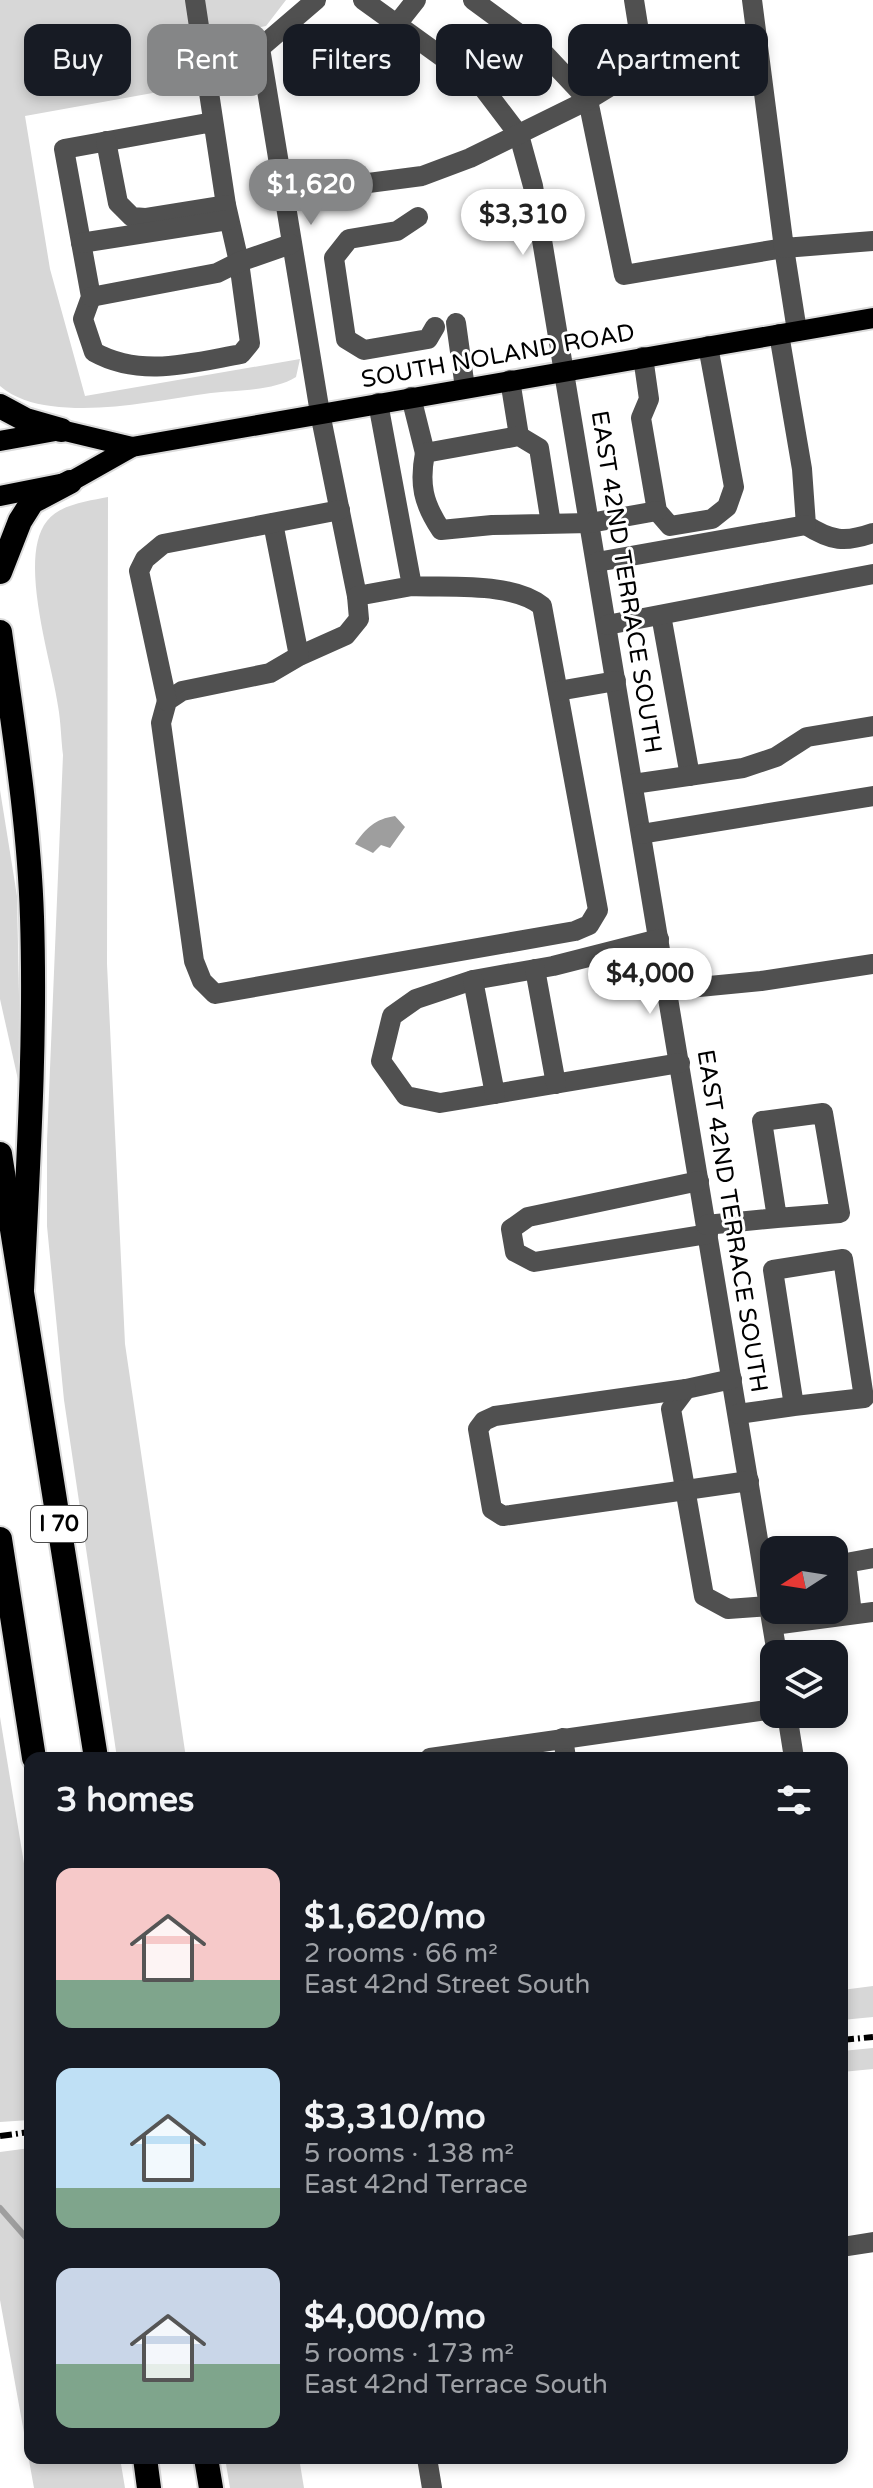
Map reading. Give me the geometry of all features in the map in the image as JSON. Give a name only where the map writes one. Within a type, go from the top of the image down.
[{"type":"highway","points":[[0,406],[26,420],[61,430]]},
{"type":"highway","points":[[0,572],[20,521],[32,502],[70,482]]},
{"type":"highway","points":[[0,632],[21,791],[32,916],[30,1115],[22,1290]]},
{"type":"highway","name":"I 70","points":[[0,1154],[95,1752]]},
{"type":"highway","name":"I 70","points":[[0,1539],[33,1752]]},
{"type":"highway","points":[[146,2464],[149,2488]]},
{"type":"highway","points":[[207,2464],[211,2488]]},
{"type":"main road","name":"SOUTH NOLAND ROAD","points":[[0,496],[70,482],[132,447],[873,318]]},
{"type":"main road","name":"SOUTH NOLAND ROAD","points":[[0,441],[61,430],[132,447]]},
{"type":"street","points":[[195,0],[198,24]]},
{"type":"street","points":[[267,42],[316,0]]},
{"type":"street","points":[[363,0],[397,24],[416,0]]},
{"type":"street","points":[[473,0],[541,50],[588,100],[624,275],[784,248],[873,241]]},
{"type":"street","points":[[284,194],[422,176],[470,158],[588,100],[624,78],[641,44],[634,0]]},
{"type":"street","points":[[752,0],[784,248],[788,332],[806,525]]},
{"type":"street","points":[[420,41],[481,85],[519,135]]},
{"type":"street","points":[[167,701],[182,691],[270,673],[346,635],[359,619],[320,413],[267,91]]},
{"type":"street","points":[[209,96],[213,122],[227,213],[239,262],[250,343],[241,354],[153,369],[106,359],[94,352],[83,319],[91,297],[64,149],[213,122]]},
{"type":"street","name":"EAST 42ND TERRACE SOUTH","points":[[519,135],[533,186],[565,371],[760,1548]]},
{"type":"street","points":[[106,141],[118,203],[132,217],[227,213]]},
{"type":"street","points":[[81,243],[227,213]]},
{"type":"street","points":[[418,217],[397,231],[349,239],[334,258],[346,339],[364,350],[428,339],[435,327]]},
{"type":"street","points":[[91,297],[217,273],[291,244]]},
{"type":"street","points":[[456,323],[465,388]]},
{"type":"street","points":[[643,357],[649,399],[641,418],[657,511],[670,526],[712,519],[727,507],[734,487],[708,346]]},
{"type":"street","points":[[510,380],[519,436]]},
{"type":"street","points":[[411,397],[425,453],[421,477],[429,511],[441,530],[590,523],[657,511]]},
{"type":"street","points":[[378,403],[412,586]]},
{"type":"street","points":[[425,453],[519,436],[539,448],[551,524]]},
{"type":"street","points":[[392,480],[421,477]]},
{"type":"street","points":[[340,510],[163,544],[145,559],[139,571],[167,701],[161,723],[194,961],[202,981],[215,994],[575,931],[589,925],[598,910],[542,606],[529,596],[512,590],[412,586],[357,596]]},
{"type":"street","points":[[273,523],[299,656]]},
{"type":"street","points":[[597,562],[806,525],[827,538],[848,540],[873,533]]},
{"type":"street","points":[[607,625],[873,574]]},
{"type":"street","points":[[661,615],[690,776]]},
{"type":"street","points":[[558,691],[616,681]]},
{"type":"street","points":[[633,784],[743,768],[776,757],[807,737],[873,726]]},
{"type":"street","points":[[641,834],[873,796]]},
{"type":"street","points":[[659,939],[535,969],[473,980],[416,999],[392,1016],[381,1061],[406,1096],[440,1103],[680,1063]]},
{"type":"street","points":[[668,990],[761,981],[873,964]]},
{"type":"street","points":[[535,969],[556,1084]]},
{"type":"street","points":[[473,980],[495,1094]]},
{"type":"street","points":[[699,1181],[528,1217],[511,1229],[515,1252],[534,1262],[707,1229],[777,1218],[840,1213],[823,1113],[762,1121],[777,1218]]},
{"type":"street","points":[[738,1414],[864,1398],[843,1259],[773,1270],[794,1406]]},
{"type":"street","points":[[732,1379],[686,1389],[495,1416],[484,1421],[478,1429],[492,1509],[503,1516],[749,1481]]},
{"type":"street","points":[[686,1389],[671,1409],[704,1596],[728,1609],[760,1614]]},
{"type":"street","points":[[852,1614],[846,1563],[873,1558]]},
{"type":"street","points":[[848,1614],[873,1612]]},
{"type":"street","points":[[510,1752],[564,1748],[760,1712]]},
{"type":"street","points":[[789,1728],[793,1752]]},
{"type":"street","points":[[848,2246],[873,2242]]},
{"type":"street","points":[[428,2464],[432,2488]]},
{"type":"shaded area","points":[[0,0],[286,0],[267,25],[147,24],[147,94],[25,116],[50,269],[85,396],[300,359],[296,377],[266,387],[91,408],[37,404],[0,386]]},
{"type":"shaded area","points":[[108,497],[107,964],[125,1344],[185,1752],[116,1752],[64,1400],[47,1226],[47,1141],[63,755],[58,706],[39,611],[35,559],[39,538],[47,521],[75,504]]},
{"type":"shaded area","points":[[0,790],[17,896],[21,1093],[0,999]]},
{"type":"shaded area","points":[[395,816],[405,827],[390,848],[381,845],[373,853],[355,844],[372,825]]},
{"type":"shaded area","points":[[0,1717],[24,1863],[24,2120],[0,2122]]},
{"type":"shaded area","points":[[873,1986],[873,2017],[848,2019],[848,1989]]},
{"type":"shaded area","points":[[873,2048],[873,2069],[848,2071],[848,2050]]},
{"type":"shaded area","points":[[24,2149],[24,2433],[0,2300],[0,2152]]},
{"type":"shaded area","points":[[30,2464],[121,2464],[125,2488],[34,2488]]},
{"type":"shaded area","points":[[226,2464],[300,2464],[304,2488],[230,2488]]},
{"type":"waterway","points":[[0,2208],[24,2235]]},
{"type":"railway","points":[[848,2039],[873,2037]]},
{"type":"railway","points":[[0,2136],[24,2133]]}]
